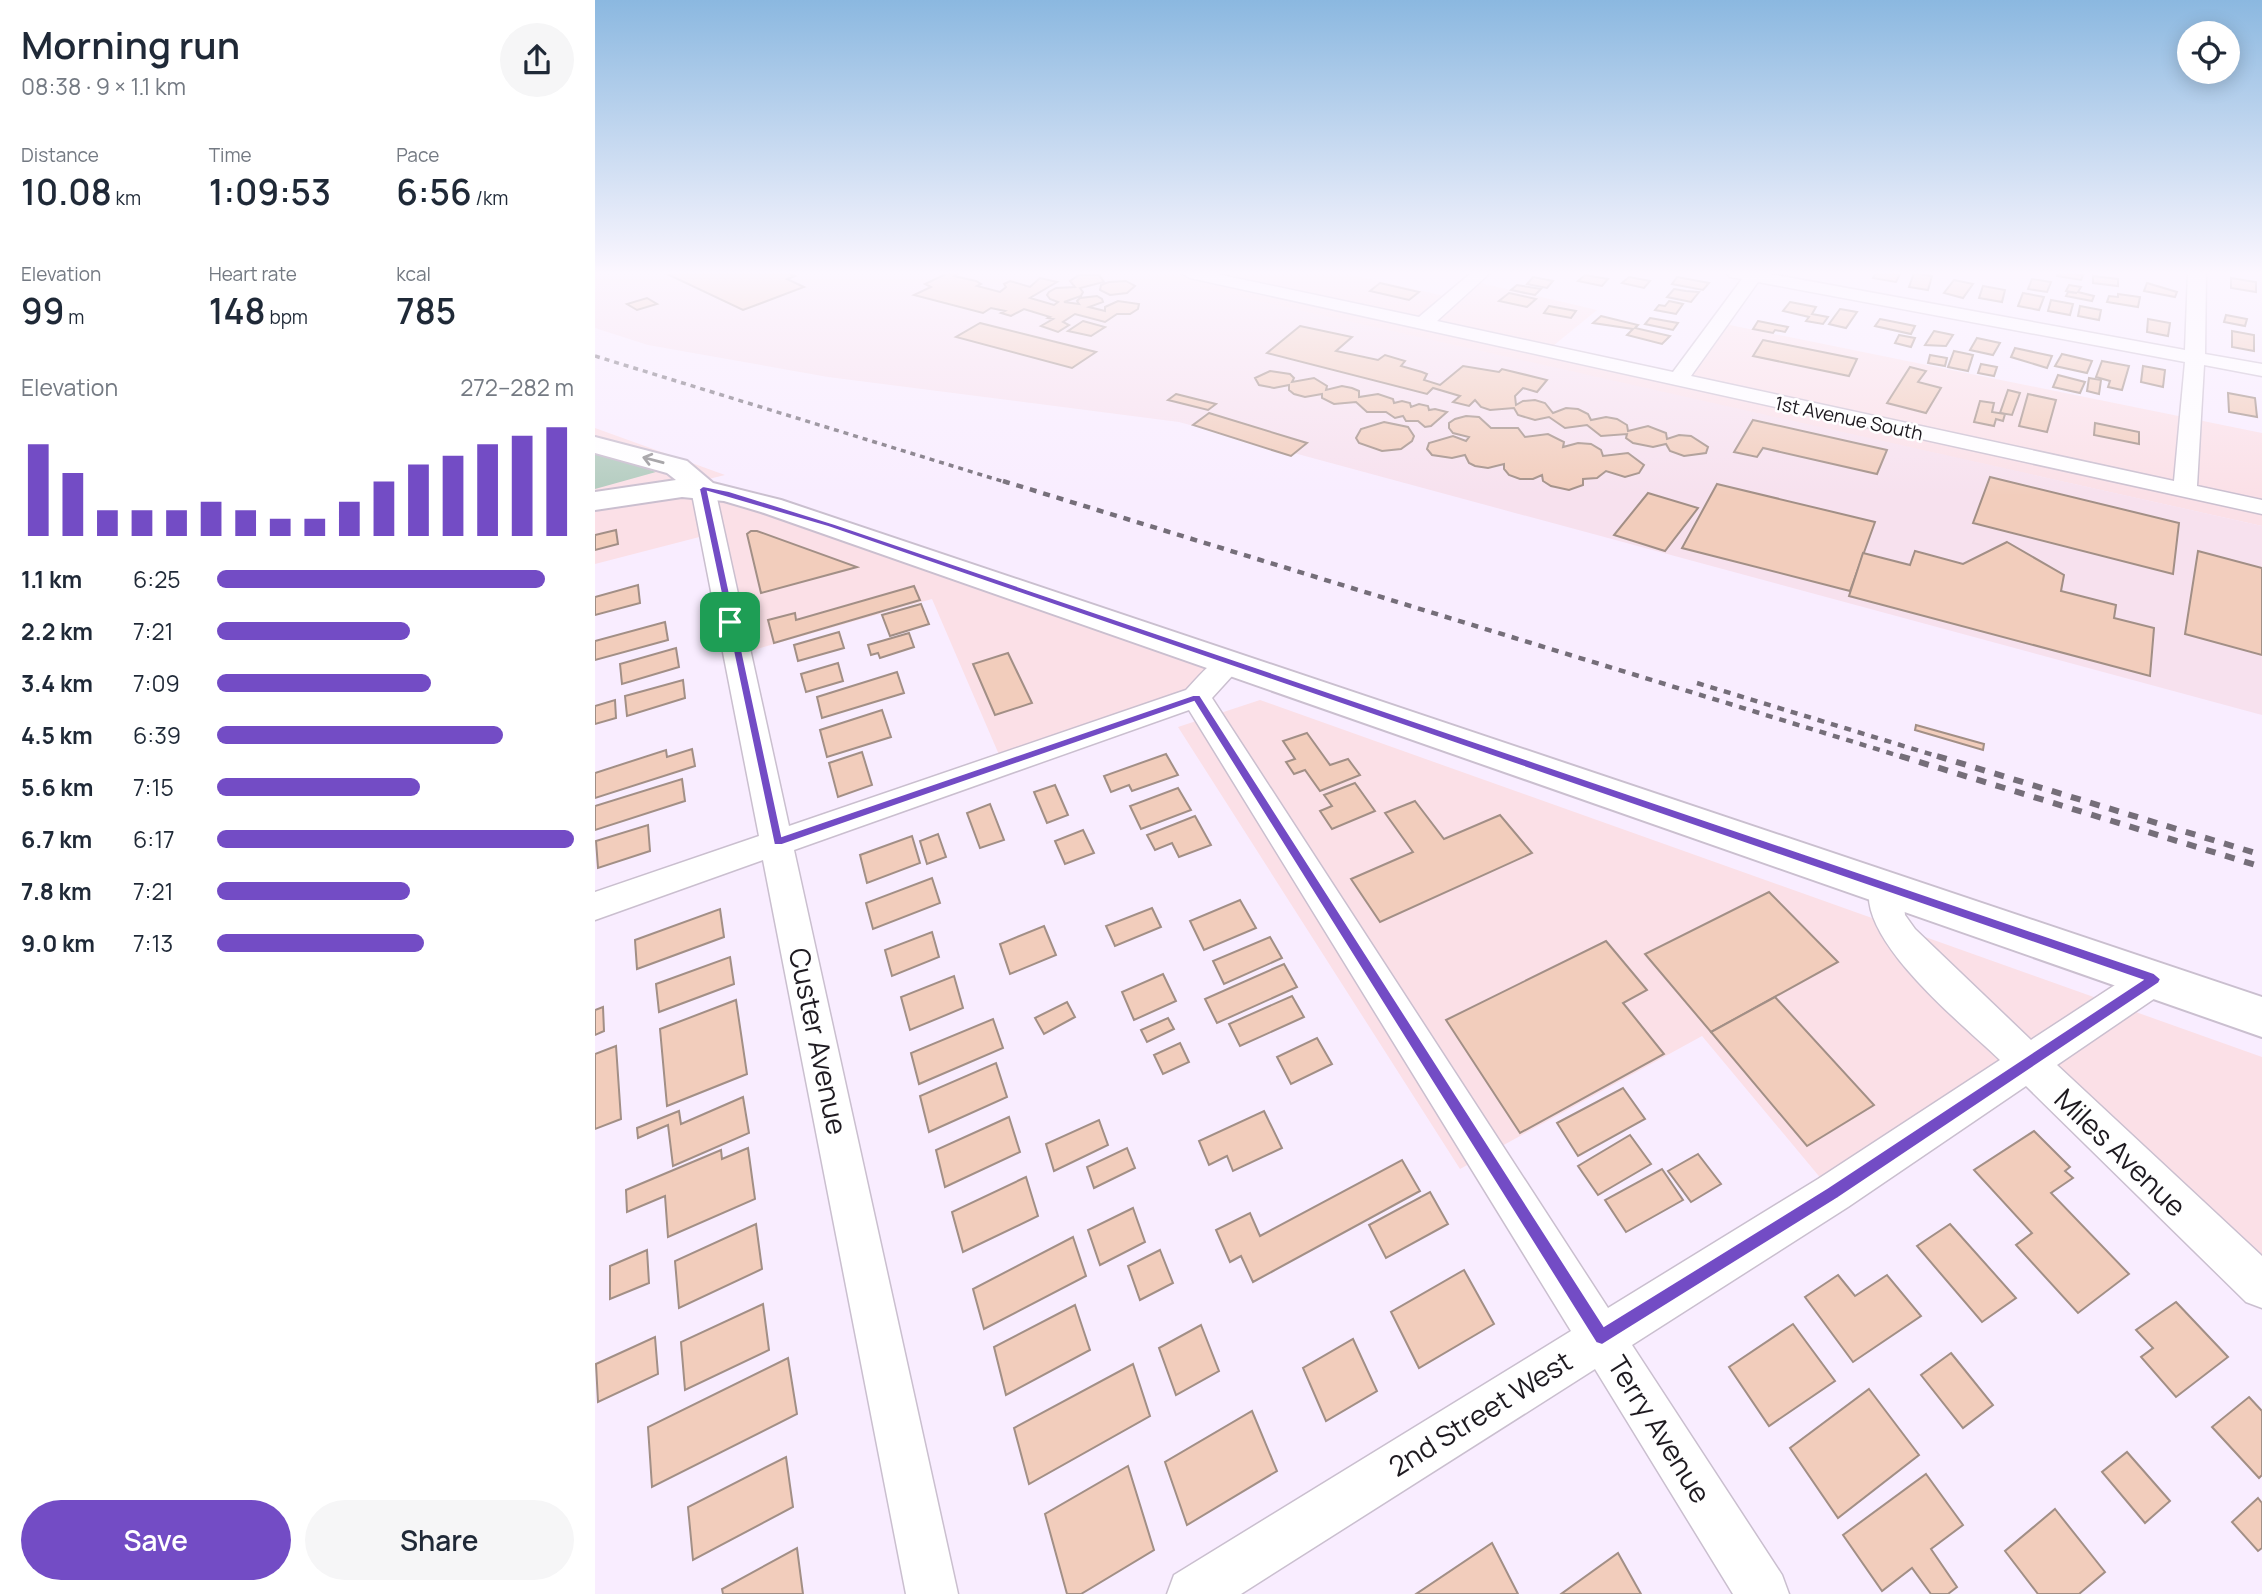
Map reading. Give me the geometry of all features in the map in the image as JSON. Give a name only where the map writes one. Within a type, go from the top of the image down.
[{"type":"main road","points":[[595,445],[677,467],[703,489]]},
{"type":"main road","points":[[595,501],[659,490],[703,489],[726,493],[832,526],[2262,1017]]},
{"type":"street","name":"1st Avenue South","points":[[1532,347],[2262,507]]},
{"type":"street","points":[[1679,379],[1700,347]]},
{"type":"street","points":[[2139,347],[2262,370]]},
{"type":"street","points":[[2185,490],[2195,347]]},
{"type":"street","name":"Custer Avenue","points":[[703,489],[932,1594]]},
{"type":"street","points":[[595,906],[1196,697],[1229,664]]},
{"type":"street","name":"Terry Avenue","points":[[1196,697],[1763,1594]]},
{"type":"street","name":"Miles Avenue","points":[[1885,887],[1885,913],[1897,933],[2028,1063],[2262,1286]]},
{"type":"street","name":"2nd Street West","points":[[1193,1594],[1833,1193],[2154,979]]},
{"type":"shaded area","points":[[661,347],[1466,347],[2262,526],[2262,715],[1179,422],[828,377]]},
{"type":"shaded area","points":[[1459,347],[1551,347],[1548,350],[1679,379],[1702,347],[1840,347],[2262,433],[2262,526]]},
{"type":"shaded area","points":[[595,428],[725,475],[664,490],[703,489],[1229,664],[1196,697],[1003,764],[932,599],[750,651],[711,534],[595,564]]},
{"type":"shaded area","points":[[1260,700],[2262,1057],[2262,1286],[2029,1064],[1833,1193],[1702,1036],[1460,1169],[1178,727]]},
{"type":"green space","points":[[595,451],[656,472],[595,489]]},
{"type":"building","points":[[995,347],[1078,347],[1096,352],[1072,368]]},
{"type":"building","points":[[1274,347],[1340,347],[1336,351],[1378,360],[1385,355],[1405,361],[1401,366],[1427,374],[1424,380],[1440,385],[1463,366],[1499,372],[1502,369],[1547,380],[1537,392],[1523,388],[1515,396],[1516,405],[1535,400],[1545,403],[1553,413],[1566,408],[1578,409],[1588,414],[1591,420],[1606,417],[1617,419],[1627,425],[1628,431],[1648,426],[1666,433],[1667,439],[1679,435],[1691,436],[1708,447],[1706,453],[1684,456],[1670,451],[1666,444],[1653,447],[1633,443],[1626,438],[1627,434],[1601,436],[1587,425],[1565,428],[1549,417],[1535,420],[1518,415],[1514,408],[1490,410],[1481,407],[1475,400],[1469,406],[1453,402],[1460,396],[1433,388],[1427,394],[1267,353]]},
{"type":"building","points":[[1758,347],[1800,347],[1857,359],[1849,376],[1753,356]]},
{"type":"building","points":[[1972,347],[1997,347],[1993,355],[1970,350]]},
{"type":"building","points":[[2234,347],[2254,347],[2254,351]]},
{"type":"building","points":[[2015,348],[2052,356],[2047,368],[2011,357]]},
{"type":"building","points":[[1954,351],[1973,355],[1968,371],[1948,367]]},
{"type":"building","points":[[2062,354],[2092,361],[2087,373],[2055,366]]},
{"type":"building","points":[[1930,355],[1947,358],[1945,366],[1928,363]]},
{"type":"building","points":[[2102,361],[2129,366],[2122,390],[2108,387],[2110,381],[2096,377]]},
{"type":"building","points":[[1981,364],[1997,367],[1994,376],[1978,373]]},
{"type":"building","points":[[2143,366],[2165,370],[2163,387],[2141,382]]},
{"type":"building","points":[[1910,367],[1926,371],[1918,382],[1941,388],[1926,413],[1887,403]]},
{"type":"building","points":[[1270,371],[1290,374],[1294,378],[1292,382],[1314,378],[1327,386],[1326,390],[1342,386],[1359,391],[1359,397],[1378,394],[1393,399],[1394,403],[1402,401],[1410,403],[1411,407],[1419,404],[1428,406],[1429,410],[1447,412],[1431,426],[1425,427],[1418,421],[1406,421],[1403,416],[1395,418],[1386,412],[1367,412],[1356,402],[1334,404],[1322,398],[1322,394],[1305,397],[1294,394],[1289,390],[1289,385],[1274,388],[1259,385],[1255,378]]},
{"type":"building","points":[[2058,375],[2085,382],[2080,393],[2053,387]]},
{"type":"building","points":[[2089,378],[2101,380],[2099,394],[2087,391]]},
{"type":"building","points":[[2008,390],[2020,393],[2012,415],[2000,413]]},
{"type":"building","points":[[2228,393],[2255,398],[2257,417],[2229,412]]},
{"type":"building","points":[[1176,394],[1216,404],[1208,410],[1168,400]]},
{"type":"building","points":[[2028,394],[2056,400],[2047,432],[2019,426]]},
{"type":"building","points":[[1980,401],[1994,403],[1992,412],[2005,414],[2003,421],[1996,419],[1994,426],[1974,422]]},
{"type":"building","points":[[1209,413],[1307,443],[1291,456],[1193,425]]},
{"type":"building","points":[[1466,416],[1479,417],[1491,428],[1518,428],[1525,437],[1548,434],[1564,442],[1563,447],[1578,443],[1591,444],[1601,450],[1603,456],[1628,453],[1644,465],[1639,473],[1625,477],[1606,471],[1597,478],[1583,479],[1583,485],[1569,490],[1551,486],[1543,481],[1542,475],[1533,479],[1520,479],[1509,475],[1504,464],[1488,468],[1469,463],[1465,455],[1452,458],[1432,455],[1427,449],[1429,443],[1453,436],[1466,441],[1469,437],[1453,433],[1449,423]]},
{"type":"building","points":[[1753,420],[1887,450],[1877,474],[1763,448],[1757,457],[1734,452]]},
{"type":"building","points":[[1384,422],[1408,427],[1414,436],[1412,441],[1401,449],[1382,451],[1359,443],[1356,438],[1361,429]]},
{"type":"building","points":[[2095,423],[2139,432],[2139,444],[2094,435]]},
{"type":"building","points":[[1990,477],[2179,523],[2173,574],[1973,523]]},
{"type":"building","points":[[1717,484],[1875,522],[1850,591],[1682,548]]},
{"type":"building","points":[[1648,493],[1698,508],[1665,551],[1614,535]]},
{"type":"building","points":[[616,530],[618,544],[595,550],[595,535]]},
{"type":"building","points":[[751,531],[857,567],[761,593],[747,534]]},
{"type":"building","points":[[2007,542],[2064,575],[2061,591],[2116,605],[2114,618],[2154,628],[2150,676],[1849,596],[1863,553],[1910,565],[1915,551],[1963,564]]},
{"type":"building","points":[[2198,551],[2262,568],[2262,655],[2185,634]]},
{"type":"building","points":[[638,585],[640,603],[595,615],[595,597]]},
{"type":"building","points":[[914,586],[920,600],[774,643],[768,620],[795,613],[796,620]]},
{"type":"building","points":[[921,604],[929,624],[890,636],[882,615]]},
{"type":"building","points":[[665,622],[668,640],[595,660],[595,641]]},
{"type":"building","points":[[839,632],[844,648],[798,661],[794,645]]},
{"type":"building","points":[[909,633],[914,647],[880,658],[878,653],[871,655],[868,645]]},
{"type":"building","points":[[676,648],[679,667],[622,684],[620,664]]},
{"type":"building","points":[[1008,653],[1032,703],[995,715],[973,664]]},
{"type":"building","points":[[838,663],[843,681],[806,692],[801,674]]},
{"type":"building","points":[[897,672],[904,693],[822,718],[817,697]]},
{"type":"building","points":[[683,680],[685,698],[627,716],[625,696]]},
{"type":"building","points":[[615,700],[616,718],[595,724],[595,706]]},
{"type":"building","points":[[882,710],[891,737],[827,757],[820,730]]},
{"type":"building","points":[[1916,725],[1984,744],[1983,750],[1915,730]]},
{"type":"building","points":[[1307,733],[1330,765],[1348,759],[1360,775],[1320,791],[1305,770],[1294,774],[1286,762],[1295,759],[1283,741]]},
{"type":"building","points":[[692,749],[695,766],[595,798],[595,773],[666,750],[667,757]]},
{"type":"building","points":[[862,752],[872,785],[838,797],[829,763]]},
{"type":"building","points":[[1166,754],[1178,775],[1132,791],[1129,785],[1111,792],[1104,776]]},
{"type":"building","points":[[682,779],[685,801],[595,830],[595,806]]},
{"type":"building","points":[[1355,783],[1375,811],[1332,829],[1320,811],[1332,806],[1324,795]]},
{"type":"building","points":[[1055,785],[1068,815],[1047,823],[1034,792]]},
{"type":"building","points":[[1178,788],[1191,810],[1141,829],[1130,806]]},
{"type":"building","points":[[1415,801],[1444,839],[1500,815],[1532,853],[1380,922],[1351,879],[1413,852],[1385,813]]},
{"type":"building","points":[[990,804],[1004,840],[980,848],[967,813]]},
{"type":"building","points":[[1195,816],[1211,845],[1179,857],[1172,843],[1155,850],[1147,835]]},
{"type":"building","points":[[648,825],[650,851],[598,868],[596,841]]},
{"type":"building","points":[[1083,830],[1094,853],[1065,864],[1055,841]]},
{"type":"building","points":[[938,834],[946,857],[927,864],[920,841]]},
{"type":"building","points":[[912,836],[920,863],[867,883],[860,855]]},
{"type":"building","points":[[932,878],[940,903],[873,929],[866,903]]},
{"type":"building","points":[[1769,892],[1838,962],[1711,1032],[1645,954]]},
{"type":"building","points":[[1240,900],[1256,928],[1204,950],[1190,921]]},
{"type":"building","points":[[1152,908],[1161,927],[1115,946],[1106,926]]},
{"type":"building","points":[[720,909],[724,937],[637,969],[635,940]]},
{"type":"building","points":[[1044,926],[1056,955],[1010,974],[1000,944]]},
{"type":"building","points":[[932,932],[939,957],[892,976],[885,950]]},
{"type":"building","points":[[1270,937],[1282,958],[1224,984],[1213,961]]},
{"type":"building","points":[[1606,941],[1647,990],[1623,1003],[1664,1054],[1520,1133],[1446,1020]]},
{"type":"building","points":[[730,957],[734,984],[659,1012],[656,984]]},
{"type":"building","points":[[1284,964],[1297,987],[1217,1023],[1205,999]]},
{"type":"building","points":[[1163,974],[1176,1001],[1134,1020],[1122,992]]},
{"type":"building","points":[[954,976],[963,1008],[910,1030],[901,997]]},
{"type":"building","points":[[1292,996],[1304,1017],[1240,1046],[1229,1024]]},
{"type":"building","points":[[1775,997],[1874,1105],[1807,1146],[1711,1032]]},
{"type":"building","points":[[736,1000],[747,1074],[667,1106],[660,1029]]},
{"type":"building","points":[[1067,1002],[1075,1017],[1044,1034],[1035,1018]]},
{"type":"building","points":[[603,1007],[604,1031],[595,1035],[595,1010]]},
{"type":"building","points":[[1168,1018],[1174,1029],[1147,1042],[1141,1030]]},
{"type":"building","points":[[993,1019],[1003,1048],[919,1084],[911,1053]]},
{"type":"building","points":[[1317,1038],[1332,1064],[1291,1084],[1277,1057]]},
{"type":"building","points":[[1180,1043],[1189,1062],[1163,1074],[1154,1055]]},
{"type":"building","points":[[616,1046],[621,1119],[595,1129],[595,1054]]},
{"type":"building","points":[[996,1063],[1007,1097],[929,1132],[920,1096]]},
{"type":"building","points":[[1623,1088],[1645,1119],[1578,1156],[1557,1123]]},
{"type":"building","points":[[743,1097],[749,1133],[673,1166],[668,1125],[638,1138],[637,1128],[679,1111],[681,1124]]},
{"type":"building","points":[[1264,1111],[1282,1148],[1233,1171],[1227,1156],[1209,1165],[1199,1141]]},
{"type":"building","points":[[1009,1117],[1020,1152],[945,1187],[936,1150]]},
{"type":"building","points":[[1099,1120],[1108,1145],[1054,1171],[1046,1144]]},
{"type":"building","points":[[2034,1131],[2070,1167],[2065,1171],[2073,1178],[2051,1193],[2129,1274],[2078,1313],[2016,1245],[2032,1233],[1974,1170]]},
{"type":"building","points":[[1630,1135],[1651,1164],[1598,1195],[1578,1166]]},
{"type":"building","points":[[748,1148],[755,1199],[668,1237],[665,1196],[627,1212],[626,1190],[721,1150],[722,1159]]},
{"type":"building","points":[[1127,1148],[1135,1168],[1094,1188],[1087,1167]]},
{"type":"building","points":[[1698,1154],[1721,1184],[1691,1202],[1668,1171]]},
{"type":"building","points":[[1402,1160],[1420,1191],[1253,1282],[1241,1256],[1230,1262],[1216,1230],[1250,1213],[1260,1236]]},
{"type":"building","points":[[1662,1169],[1683,1200],[1626,1232],[1605,1200]]},
{"type":"building","points":[[1026,1177],[1038,1216],[963,1252],[952,1212]]},
{"type":"building","points":[[1430,1192],[1448,1224],[1386,1258],[1369,1225]]},
{"type":"building","points":[[1133,1208],[1145,1242],[1100,1265],[1088,1230]]},
{"type":"building","points":[[756,1224],[762,1269],[679,1308],[675,1261]]},
{"type":"building","points":[[1950,1224],[2016,1298],[1982,1322],[1917,1246]]},
{"type":"building","points":[[1073,1237],[1086,1276],[984,1329],[973,1289]]},
{"type":"building","points":[[647,1250],[649,1283],[610,1299],[610,1266]]},
{"type":"building","points":[[1160,1250],[1173,1283],[1140,1300],[1128,1266]]},
{"type":"building","points":[[1464,1270],[1494,1324],[1419,1368],[1391,1312]]},
{"type":"building","points":[[1838,1275],[1855,1296],[1887,1275],[1921,1316],[1853,1362],[1805,1297]]},
{"type":"building","points":[[2176,1302],[2228,1357],[2176,1397],[2141,1357],[2153,1348],[2136,1330]]},
{"type":"building","points":[[763,1304],[769,1350],[685,1390],[681,1342]]},
{"type":"building","points":[[1075,1305],[1090,1350],[1006,1395],[994,1347]]},
{"type":"building","points":[[1793,1324],[1835,1381],[1769,1426],[1729,1367]]},
{"type":"building","points":[[1201,1325],[1219,1371],[1176,1395],[1159,1348]]},
{"type":"building","points":[[655,1337],[658,1374],[598,1402],[596,1364]]},
{"type":"building","points":[[1353,1339],[1377,1391],[1326,1421],[1303,1368]]},
{"type":"building","points":[[1951,1353],[1993,1405],[1963,1428],[1921,1375]]},
{"type":"building","points":[[788,1358],[797,1414],[652,1487],[648,1427]]},
{"type":"building","points":[[1133,1364],[1150,1416],[1029,1484],[1014,1428]]},
{"type":"building","points":[[1869,1389],[1919,1455],[1838,1518],[1790,1448]]},
{"type":"building","points":[[2249,1397],[2262,1411],[2262,1475],[2259,1478],[2212,1427]]},
{"type":"building","points":[[1252,1411],[1277,1471],[1187,1525],[1165,1462]]},
{"type":"building","points":[[2127,1452],[2170,1501],[2145,1523],[2102,1472]]},
{"type":"building","points":[[786,1457],[793,1507],[693,1560],[688,1507]]},
{"type":"building","points":[[1128,1466],[1154,1550],[1081,1594],[1067,1594],[1045,1514]]},
{"type":"building","points":[[1926,1474],[1963,1525],[1931,1549],[1957,1587],[1948,1594],[1931,1594],[1912,1568],[1882,1591],[1843,1535]]},
{"type":"building","points":[[2258,1498],[2262,1503],[2262,1548],[2258,1551],[2232,1522]]},
{"type":"building","points":[[2055,1509],[2105,1572],[2079,1594],[2038,1594],[2005,1551]]},
{"type":"building","points":[[1492,1543],[1518,1594],[1416,1594]]},
{"type":"building","points":[[797,1548],[803,1594],[723,1594],[722,1589]]},
{"type":"building","points":[[1618,1553],[1641,1594],[1561,1594]]},
{"type":"railway","points":[[595,356],[1008,483]]},
{"type":"railway","points":[[1003,481],[1906,758]]},
{"type":"railway","points":[[1697,683],[1943,758]]},
{"type":"railway","points":[[1900,756],[2262,867]]},
{"type":"railway","points":[[1937,756],[2262,855]]},
{"type":"route","points":[[703,489],[726,493],[832,526],[2154,979],[1833,1193],[1602,1337],[1196,697],[778,842],[730,622],[703,489]]}]
